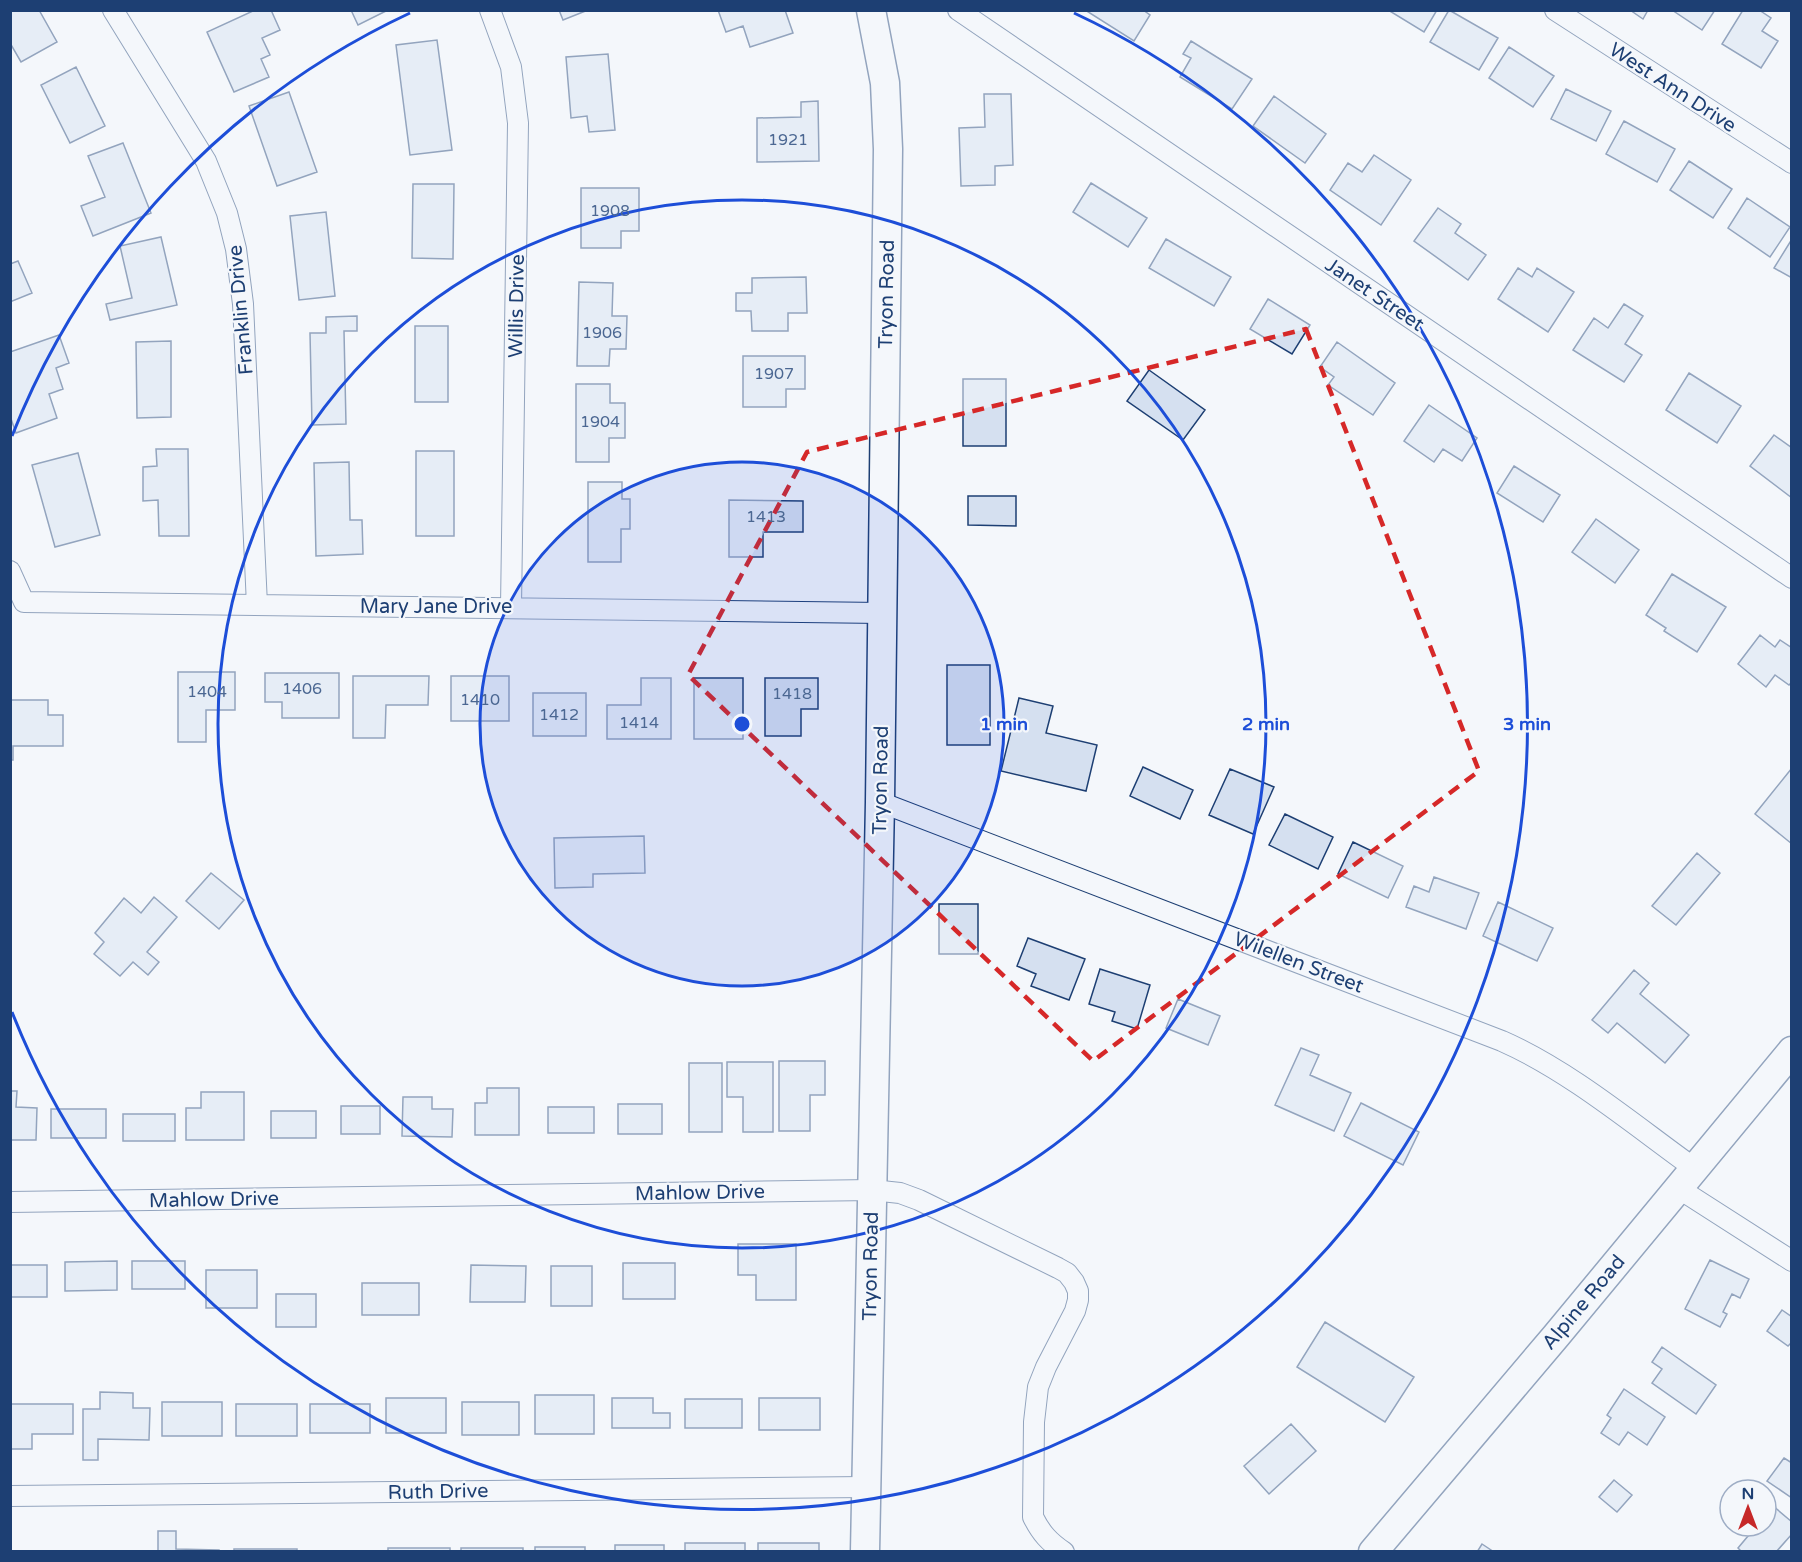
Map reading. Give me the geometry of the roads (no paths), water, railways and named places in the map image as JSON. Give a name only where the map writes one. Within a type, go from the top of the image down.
[{"type":"street","name":"Franklin Drive","points":[[113,10],[206,161],[227,213],[236,249],[243,304],[257,605]]},
{"type":"street","name":"Willis Drive","points":[[490,10],[511,68],[518,123],[511,607]]},
{"type":"street","name":"Tryon Road","points":[[865,1551],[888,149],[885,83],[871,10]]},
{"type":"street","name":"Janet Street","points":[[958,10],[1791,578]]},
{"type":"street","name":"West Ann Drive","points":[[1555,10],[1791,163]]},
{"type":"street","name":"Mary Jane Drive","points":[[10,571],[24,602],[882,613]]},
{"type":"street","name":"Wilellen Street","points":[[879,802],[1502,1041],[1527,1053],[1574,1082],[1686,1178],[1791,1261]]},
{"type":"street","name":"Alpine Road","points":[[1373,1551],[1556,1336],[1791,1051]]},
{"type":"street","name":"Mahlow Drive","points":[[10,1202],[872,1190],[900,1193],[919,1200],[1058,1268],[1067,1273],[1074,1282],[1078,1291],[1075,1311],[1046,1366],[1038,1387],[1035,1422],[1033,1517],[1039,1530],[1049,1541],[1064,1551]]},
{"type":"street","name":"Ruth Drive","points":[[10,1496],[866,1487]]}]
